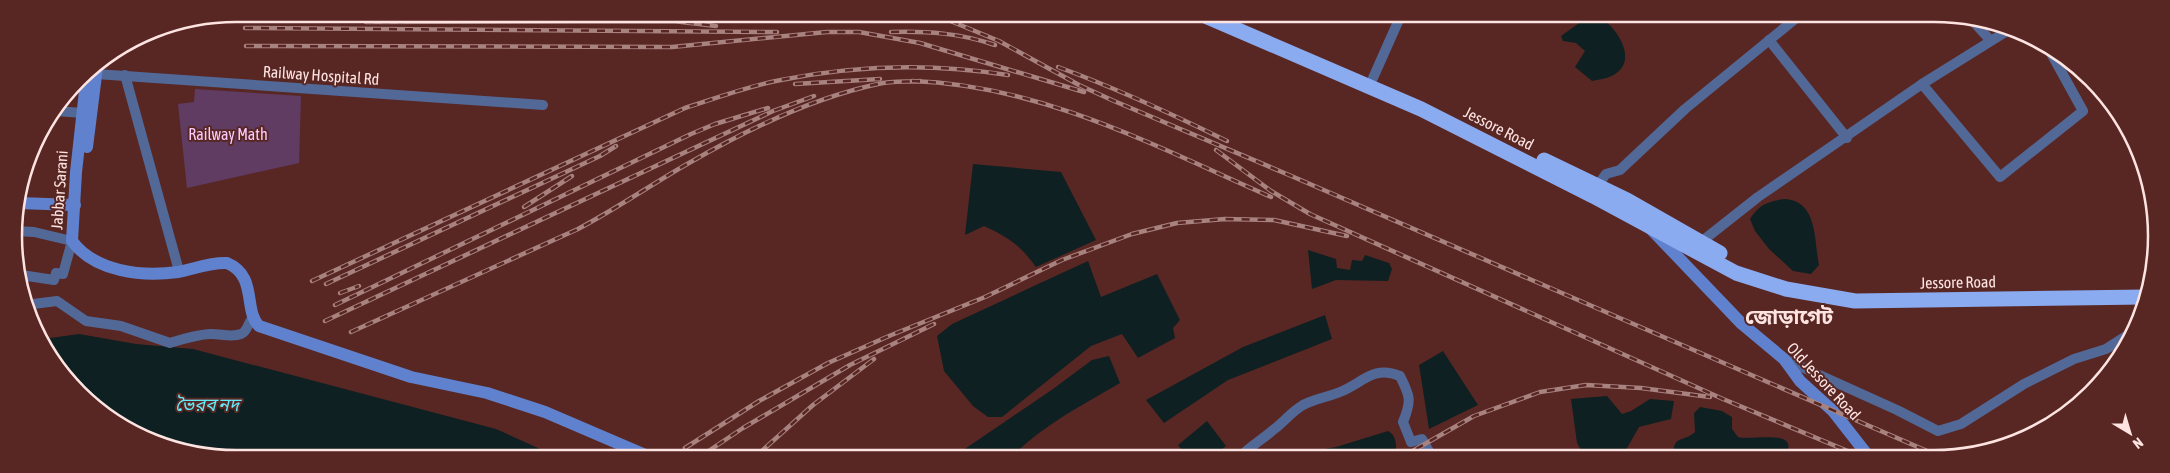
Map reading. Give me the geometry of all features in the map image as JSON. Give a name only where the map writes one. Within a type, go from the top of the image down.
[{"type":"highway","name":"Jessore Road","points":[[1219,22],[1430,113],[1736,272],[1773,284],[1813,295],[1855,301],[2138,297]]},
{"type":"highway","name":"Jessore Road","points":[[1241,22],[1428,101],[1627,200],[1773,284]]},
{"type":"main road","name":"Jabbar Sarani","points":[[87,83],[76,172],[72,241],[80,252],[89,258],[117,268],[156,274],[179,272]]},
{"type":"main road","name":"Jabbar Sarani","points":[[88,83],[80,237],[85,247],[92,254],[104,259],[179,272]]},
{"type":"main road","name":"Old Jessore Road","points":[[1627,200],[1672,254],[1742,324],[1784,359],[1800,381],[1833,411],[1864,450]]},
{"type":"main road","points":[[25,203],[75,205]]},
{"type":"main road","points":[[179,272],[221,263],[234,266],[246,282],[251,301],[252,319],[258,326],[411,377],[487,393],[545,412],[634,450]]},
{"type":"street","points":[[1373,78],[1398,22]]},
{"type":"street","points":[[1597,186],[1606,174],[1620,170],[1685,109],[1789,22]]},
{"type":"street","points":[[1980,28],[1990,40]]},
{"type":"street","points":[[1701,242],[1758,197],[1847,138],[1922,84],[2002,34]]},
{"type":"street","points":[[1769,40],[1847,138]]},
{"type":"street","points":[[1922,84],[2000,177],[2083,110],[2056,62]]},
{"type":"street","points":[[125,75],[179,272]]},
{"type":"street","name":"Railway Hospital Rd","points":[[95,76],[125,75],[543,105]]},
{"type":"street","points":[[63,112],[82,113]]},
{"type":"street","points":[[22,231],[34,232],[72,241],[63,274],[56,272],[54,280],[27,276]]},
{"type":"street","points":[[34,304],[57,301],[86,321],[121,326],[170,344],[190,336],[210,333],[240,334],[245,331],[252,319]]},
{"type":"street","points":[[1784,359],[1889,406],[1938,431],[1961,424],[2024,384],[2074,359],[2106,348],[2121,339]]},
{"type":"street","points":[[1246,450],[1304,405],[1340,392],[1374,373],[1392,372],[1400,376],[1406,390],[1410,405],[1403,422],[1411,442],[1422,439],[1428,450]]},
{"type":"green space","name":"Railway Math","points":[[195,89],[301,96],[299,163],[187,188],[178,104],[194,102]]},
{"type":"water","points":[[1581,22],[1606,22],[1622,43],[1625,56],[1624,63],[1618,72],[1607,78],[1592,81],[1575,67],[1585,51],[1576,43],[1563,41],[1561,36]]},
{"type":"water","points":[[973,164],[1061,172],[1096,240],[1036,267],[1013,242],[984,226],[965,235]]},
{"type":"water","points":[[1784,199],[1795,201],[1803,206],[1809,214],[1815,234],[1819,265],[1811,274],[1793,271],[1769,249],[1755,231],[1750,219],[1764,204]]},
{"type":"water","points":[[1308,250],[1336,259],[1337,268],[1350,270],[1352,260],[1362,261],[1365,255],[1389,263],[1392,269],[1388,281],[1336,280],[1312,289]]},
{"type":"water","points":[[1088,261],[1101,297],[1157,274],[1180,320],[1173,328],[1175,338],[1138,358],[1122,334],[1091,346],[1002,417],[988,417],[973,406],[944,371],[937,336],[952,324]]},
{"type":"water","points":[[1325,315],[1332,339],[1228,380],[1164,423],[1146,400],[1243,347]]},
{"type":"water","name":"ভৈরব নদ","points":[[79,334],[136,344],[193,349],[496,429],[542,450],[223,450],[181,443],[129,422],[106,406],[76,378],[49,338]]},
{"type":"water","points":[[1443,351],[1478,405],[1429,429],[1419,365]]},
{"type":"water","points":[[1109,356],[1120,383],[1049,426],[1019,450],[963,450],[1053,389],[1092,360]]},
{"type":"water","points":[[1607,396],[1622,414],[1631,411],[1650,399],[1674,401],[1671,419],[1639,427],[1626,450],[1581,450],[1577,443],[1571,399]]},
{"type":"water","points":[[1700,407],[1722,411],[1732,417],[1732,429],[1738,437],[1780,438],[1786,441],[1787,450],[1674,450],[1679,440],[1695,432],[1694,413]]},
{"type":"water","points":[[1207,421],[1226,446],[1221,450],[1182,450],[1178,445]]},
{"type":"water","points":[[1388,431],[1395,439],[1396,450],[1319,450],[1336,447]]},
{"type":"railway","points":[[682,22],[716,26]]},
{"type":"railway","points":[[953,22],[999,41],[1079,85],[1114,101],[1925,450]]},
{"type":"railway","points":[[245,28],[777,32]]},
{"type":"railway","points":[[246,46],[672,47],[827,32],[859,32],[920,43],[1084,92]]},
{"type":"railway","points":[[891,32],[943,34],[995,45]]},
{"type":"railway","points":[[312,281],[685,108],[745,89],[809,75],[894,67],[923,67],[1008,75]]},
{"type":"railway","points":[[1058,67],[1144,102],[1227,141]]},
{"type":"railway","points":[[795,84],[880,79]]},
{"type":"railway","points":[[912,81],[960,85],[1052,106],[1140,139],[1271,197]]},
{"type":"railway","points":[[351,332],[578,229],[711,150],[781,116],[829,97],[853,90],[883,83],[920,81]]},
{"type":"railway","points":[[325,321],[773,111],[814,96]]},
{"type":"railway","points":[[335,305],[691,134],[715,124],[768,108]]},
{"type":"railway","points":[[326,284],[600,156],[616,146]]},
{"type":"railway","points":[[1216,150],[1271,191],[1310,214],[1723,399],[1845,450]]},
{"type":"railway","points":[[524,207],[572,176]]},
{"type":"railway","points":[[685,448],[759,401],[828,363],[985,297],[1062,260],[1132,234],[1177,223],[1225,219],[1274,220],[1347,236]]},
{"type":"railway","points":[[340,293],[359,286]]},
{"type":"railway","points":[[710,450],[743,428],[850,365],[934,324]]},
{"type":"railway","points":[[763,450],[813,405],[874,359]]},
{"type":"railway","points":[[1414,450],[1474,416],[1540,392],[1586,385],[1641,388],[1710,397]]},
{"type":"district","name":"জোড়াগেট","points":[[1789,317]]}]
